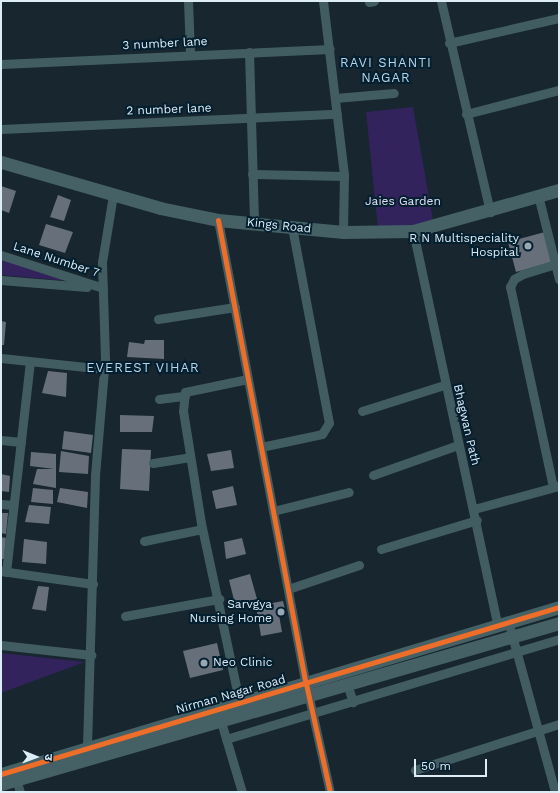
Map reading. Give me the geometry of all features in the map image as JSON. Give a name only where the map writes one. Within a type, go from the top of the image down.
[{"type":"street","points":[[188,1],[190,54]]},
{"type":"street","points":[[324,1],[344,176],[343,232]]},
{"type":"street","points":[[441,1],[449,43],[490,212]]},
{"type":"street","points":[[449,43],[559,18]]},
{"type":"street","name":"3 number lane","points":[[1,64],[190,54],[330,49]]},
{"type":"street","points":[[249,52],[254,223]]},
{"type":"street","points":[[466,114],[559,90]]},
{"type":"street","points":[[335,98],[394,93]]},
{"type":"street","name":"2 number lane","points":[[1,129],[250,120],[337,114]]},
{"type":"street","name":"Kings Road","points":[[1,162],[113,195],[218,220],[343,232],[413,231],[490,212],[559,190]]},
{"type":"street","points":[[252,174],[344,176]]},
{"type":"street","points":[[87,746],[91,655],[95,475],[104,369],[102,262],[113,195]]},
{"type":"street","points":[[538,196],[559,279]]},
{"type":"street","points":[[218,220],[306,684],[330,792]]},
{"type":"street","points":[[261,447],[322,434],[329,423],[292,228]]},
{"type":"street","name":"Bhagwan Path","points":[[413,231],[444,385],[502,622],[512,636],[556,792]]},
{"type":"street","name":"Lane Number 7","points":[[1,255],[103,288]]},
{"type":"street","points":[[474,509],[556,487],[510,287],[514,279],[523,274],[555,264]]},
{"type":"street","points":[[1,280],[103,288]]},
{"type":"street","points":[[158,319],[235,308]]},
{"type":"street","points":[[1,358],[104,369]]},
{"type":"street","points":[[30,361],[13,505],[3,572],[93,584]]},
{"type":"street","points":[[240,705],[219,599],[202,529],[189,457],[185,392],[248,379]]},
{"type":"street","points":[[362,411],[444,385]]},
{"type":"street","points":[[159,399],[185,396]]},
{"type":"street","points":[[1,440],[20,442]]},
{"type":"street","points":[[373,475],[458,445]]},
{"type":"street","points":[[153,463],[189,457]]},
{"type":"street","points":[[273,511],[349,492]]},
{"type":"street","points":[[1,504],[13,505]]},
{"type":"street","points":[[381,549],[477,520]]},
{"type":"street","points":[[144,541],[202,529]]},
{"type":"street","points":[[288,589],[359,565]]},
{"type":"street","points":[[125,616],[219,599]]},
{"type":"street","name":"Nirman Nagar Road","points":[[13,779],[220,716],[240,705],[502,622],[559,607]]},
{"type":"street","name":"Nirman Nagar Road","points":[[1,784],[87,746],[220,716],[309,698],[559,623]]},
{"type":"street","points":[[226,739],[559,639]]},
{"type":"street","points":[[1,645],[91,655]]},
{"type":"street","points":[[374,678],[379,694]]},
{"type":"street","points":[[348,687],[353,702]]},
{"type":"street","points":[[220,716],[242,792]]},
{"type":"street","points":[[415,770],[559,724]]},
{"type":"green space","name":"Jaies Garden","points":[[413,107],[435,231],[378,229],[366,112]]},
{"type":"green space","points":[[1,259],[69,281],[1,275]]},
{"type":"green space","points":[[1,653],[85,662],[1,693]]},
{"type":"building","points":[[1,186],[16,191],[9,213],[1,210]]},
{"type":"building","points":[[58,195],[71,200],[64,221],[50,217]]},
{"type":"building","points":[[46,224],[73,232],[65,253],[39,245]]},
{"type":"building","points":[[545,232],[552,262],[516,272],[508,242]]},
{"type":"building","points":[[1,321],[6,322],[4,345],[1,345]]},
{"type":"building","points":[[145,340],[164,340],[164,359],[127,357],[129,342],[144,344]]},
{"type":"building","points":[[48,371],[67,373],[66,397],[42,393]]},
{"type":"building","points":[[120,415],[154,416],[152,432],[120,432]]},
{"type":"building","points":[[64,431],[93,435],[91,453],[62,449]]},
{"type":"building","points":[[122,449],[151,450],[149,491],[120,489]]},
{"type":"building","points":[[231,450],[234,468],[211,471],[207,454]]},
{"type":"building","points":[[61,451],[89,456],[88,474],[59,472]]},
{"type":"building","points":[[31,452],[56,454],[56,488],[33,484],[37,469],[54,469],[30,466]]},
{"type":"building","points":[[1,474],[10,476],[9,492],[1,491]]},
{"type":"building","points":[[233,486],[237,505],[216,509],[212,491]]},
{"type":"building","points":[[33,488],[53,490],[53,504],[31,502]]},
{"type":"building","points":[[60,488],[88,492],[87,508],[57,502]]},
{"type":"building","points":[[29,505],[51,507],[49,524],[25,522]]},
{"type":"building","points":[[1,513],[8,513],[6,534],[1,533]]},
{"type":"building","points":[[1,537],[6,538],[4,559],[1,559]]},
{"type":"building","points":[[242,538],[246,554],[226,559],[224,542]]},
{"type":"building","points":[[24,539],[47,542],[46,564],[22,562]]},
{"type":"building","points":[[250,574],[257,599],[235,604],[229,580]]},
{"type":"building","points":[[38,586],[49,587],[46,611],[32,609]]},
{"type":"building","points":[[283,601],[286,614],[279,615],[282,632],[261,636],[256,606]]},
{"type":"building","points":[[217,643],[223,670],[190,678],[183,651]]},
{"type":"cycle path","points":[[218,220],[306,684],[330,792]]},
{"type":"cycle path","points":[[1,774],[559,607]]},
{"type":"place","name":"R N Multispeciality Hospital","points":[[528,246]]},
{"type":"place","name":"Sarvgya Nursing Home","points":[[281,612]]},
{"type":"place","name":"Neo Clinic","points":[[204,663]]},
{"type":"district","name":"RAVI SHANTI NAGAR","points":[[386,72]]},
{"type":"district","name":"EVEREST VIHAR","points":[[143,368]]}]
